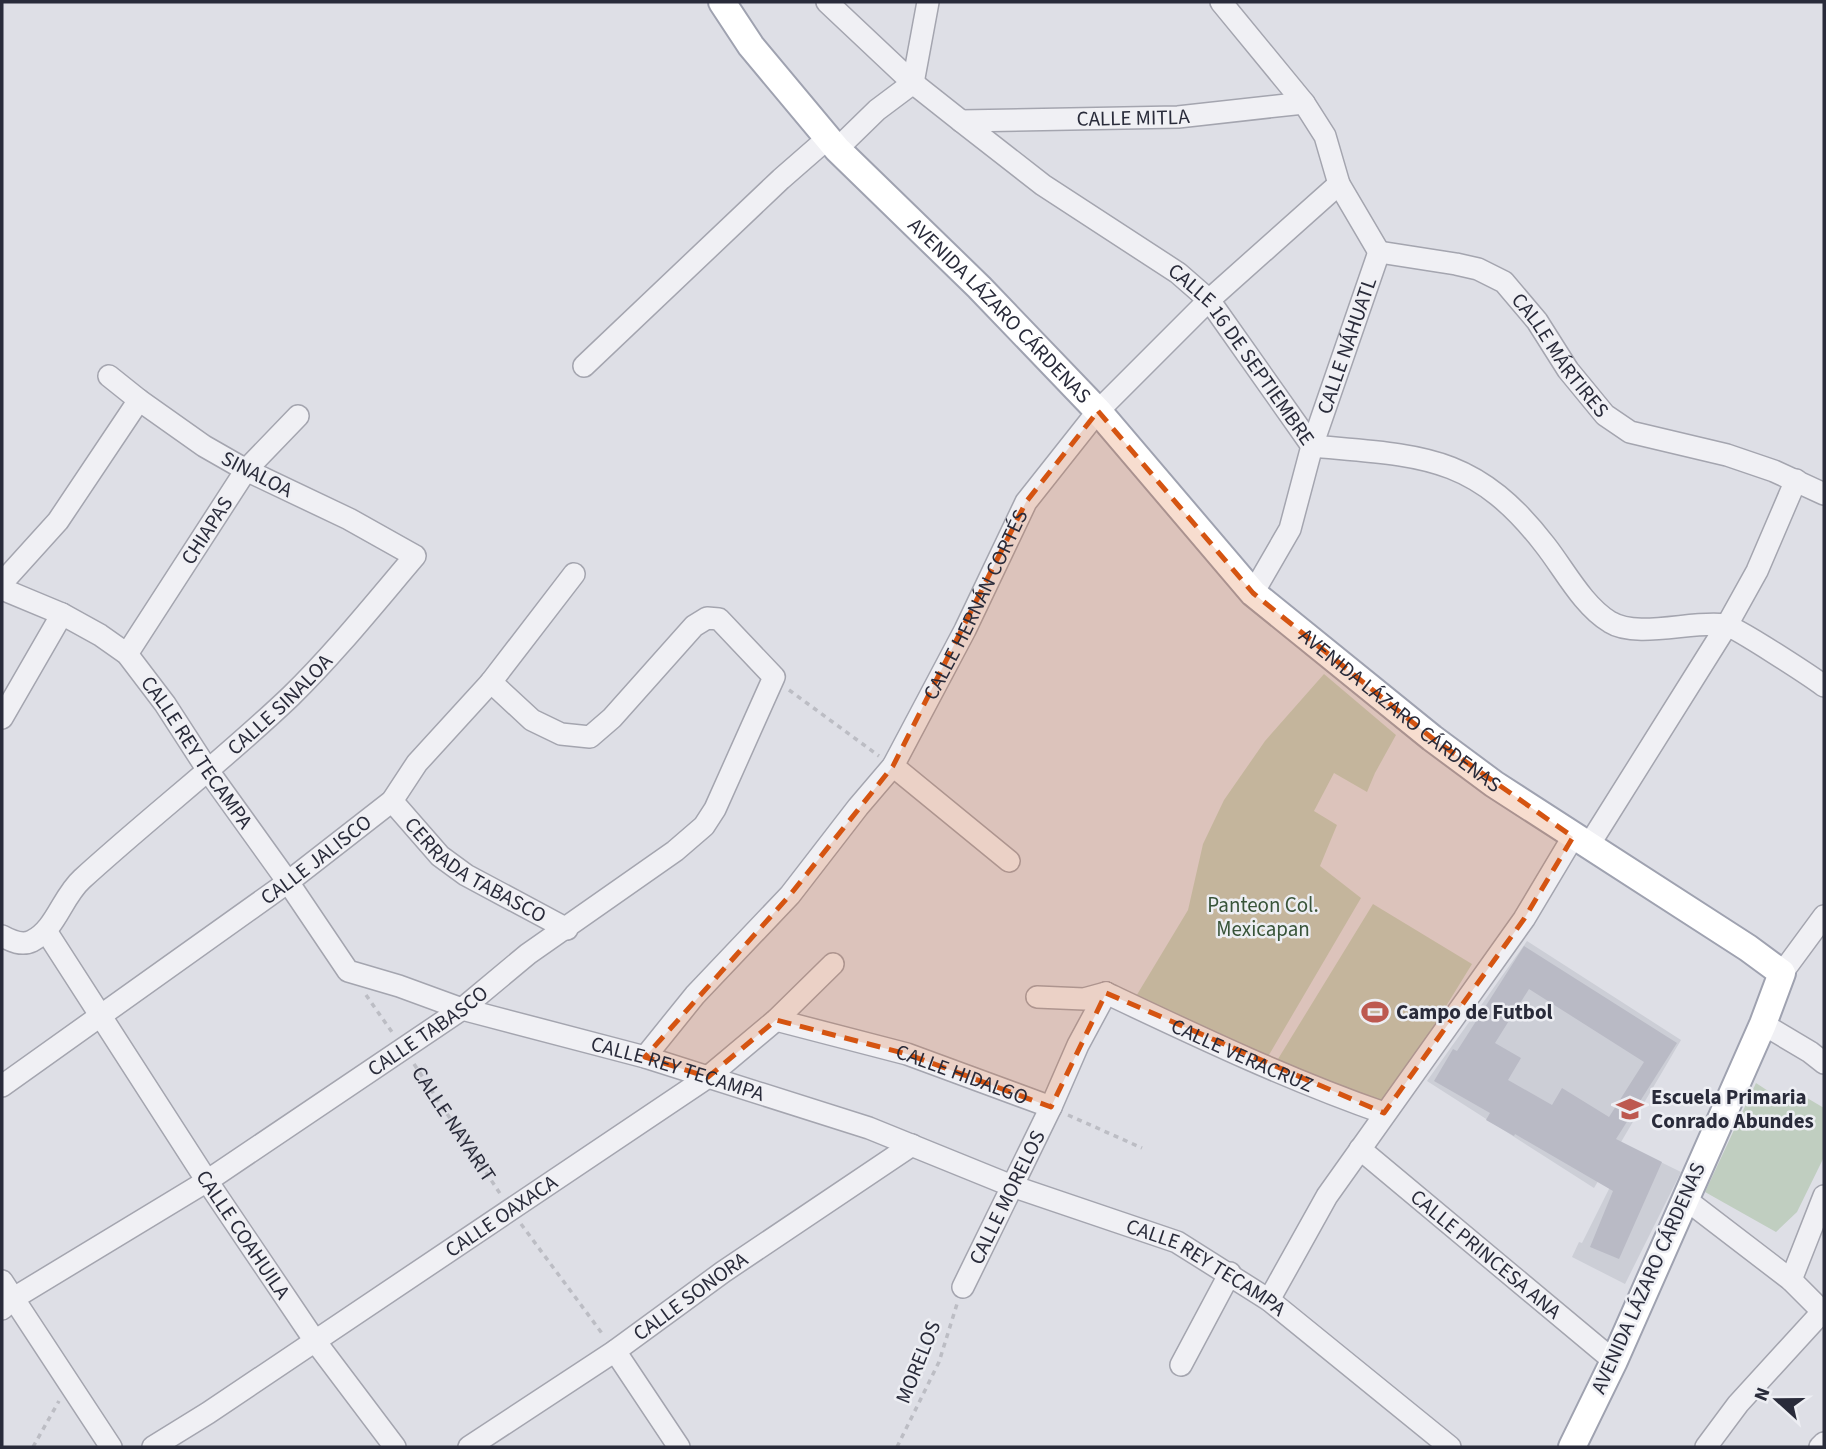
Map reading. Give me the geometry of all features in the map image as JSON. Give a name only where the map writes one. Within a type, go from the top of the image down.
[{"type":"main road","name":"AVENIDA LÁZARO CÁRDENAS","points":[[722,2],[751,46],[833,143],[1098,411],[1253,593],[1494,784],[1748,948],[1782,973],[1763,1024],[1614,1361],[1572,1447]]},
{"type":"street","name":"CALLE 16 DE SEPTIEMBRE","points":[[827,2],[914,83],[1043,185],[1178,273],[1209,300],[1312,446],[1409,455],[1451,466],[1486,485],[1520,514],[1581,594],[1609,622],[1624,628],[1727,625]]},
{"type":"street","points":[[584,366],[781,179],[914,83],[928,2]]},
{"type":"street","points":[[1221,2],[1304,103],[1325,136],[1339,184],[1379,252]]},
{"type":"street","name":"CALLE MITLA","points":[[961,121],[1178,117],[1304,103]]},
{"type":"street","name":"CALLE HERNÁN CORTÉS","points":[[645,1057],[695,995],[790,895],[893,766],[965,630],[1026,502],[1098,411],[1209,300],[1339,184]]},
{"type":"street","name":"CALLE NÁHUATL","points":[[1253,593],[1290,529],[1312,446],[1379,252]]},
{"type":"street","name":"CALLE MÁRTIRES","points":[[1379,252],[1456,264],[1478,270],[1504,282],[1537,321],[1568,370],[1605,415],[1630,432],[1727,456],[1824,494]]},
{"type":"street","name":"SINALOA","points":[[109,376],[204,446],[246,470],[349,519],[415,556]]},
{"type":"street","points":[[2,583],[58,521],[139,400]]},
{"type":"street","name":"CHIAPAS","points":[[127,654],[246,470],[298,416]]},
{"type":"street","points":[[1269,1300],[1327,1196],[1581,841],[1727,625],[1757,571],[1796,481]]},
{"type":"street","name":"CALLE SINALOA","points":[[46,931],[77,883],[141,825],[209,772],[293,694],[415,556]]},
{"type":"street","name":"CALLE JALISCO","points":[[4,1082],[102,1016],[288,882],[392,801],[417,763],[492,682],[574,574]]},
{"type":"street","name":"CALLE REY TECAMPA","points":[[2,589],[62,614],[127,654],[165,704],[209,772],[348,971],[463,1009],[645,1057],[869,1128],[1012,1186],[1177,1242],[1269,1300],[1450,1447]]},
{"type":"street","points":[[2,718],[62,614]]},
{"type":"street","points":[[492,682],[532,720],[561,734],[590,737],[612,718],[694,626],[707,618],[719,619],[774,677]]},
{"type":"street","points":[[1727,625],[1824,686]]},
{"type":"street","name":"CALLE TABASCO","points":[[8,1304],[207,1181],[463,1009],[528,954],[675,852],[704,826],[715,809],[774,677]]},
{"type":"street","points":[[893,766],[1009,861]]},
{"type":"street","name":"CERRADA TABASCO","points":[[392,801],[440,856],[466,875],[566,929]]},
{"type":"street","points":[[1782,973],[1824,916]]},
{"type":"street","points":[[2,936],[13,942],[30,942],[46,931],[102,1016]]},
{"type":"street","name":"CALLE OAXACA","points":[[153,1447],[511,1211],[708,1077],[776,1020],[833,964]]},
{"type":"street","points":[[1037,997],[1084,999],[1106,993]]},
{"type":"street","name":"CALLE VERACRUZ","points":[[1106,993],[1340,1098],[1384,1113]]},
{"type":"street","name":"CALLE MORELOS","points":[[963,1287],[1051,1107],[1078,1045],[1106,993]]},
{"type":"street","name":"CALLE COAHUILA","points":[[102,1016],[207,1181],[315,1341],[395,1447]]},
{"type":"street","name":"CALLE HIDALGO","points":[[776,1020],[907,1054],[1051,1107]]},
{"type":"street","points":[[1763,1024],[1824,1063]]},
{"type":"street","name":"CALLE SONORA","points":[[469,1447],[615,1351],[723,1272],[912,1145]]},
{"type":"street","name":"CALLE PRINCESA ANA","points":[[1360,1149],[1614,1361]]},
{"type":"street","points":[[1791,1280],[1824,1196]]},
{"type":"street","points":[[1684,1198],[1791,1280],[1823,1312],[1738,1404],[1706,1447]]},
{"type":"street","points":[[1181,1365],[1230,1273]]},
{"type":"street","points":[[2,1281],[8,1304],[69,1384],[111,1447]]},
{"type":"street","points":[[615,1351],[679,1447]]},
{"type":"street","points":[[1820,1447],[1824,1443]]},
{"type":"path","points":[[774,677],[893,766]]},
{"type":"path","name":"CALLE NAYARIT","points":[[348,971],[403,1048],[511,1211],[615,1351]]},
{"type":"path","name":"CALLE HIDALGO","points":[[1051,1107],[1142,1148]]},
{"type":"path","name":"MORELOS","points":[[897,1447],[939,1363],[963,1287]]},
{"type":"path","points":[[33,1447],[69,1384]]},
{"type":"highlighted area","points":[[1098,411],[1253,593],[1432,738],[1573,837],[1524,919],[1384,1113],[1106,993],[1051,1107],[907,1054],[776,1020],[708,1077],[645,1057],[790,895],[893,766],[1026,502]]},
{"type":"shaded area","points":[[1527,941],[1681,1040],[1594,1188],[1427,1081]]},
{"type":"shaded area","points":[[1630,1147],[1681,1172],[1625,1284],[1572,1257],[1579,1242],[1582,1243]]},
{"type":"green space","name":"Panteon Col. Mexicapan","points":[[1324,674],[1396,735],[1367,792],[1334,773],[1314,811],[1337,825],[1320,866],[1361,898],[1266,1060],[1135,998],[1188,910],[1203,844],[1224,800],[1265,741]]},
{"type":"green space","name":"Campo de Futbol","points":[[1373,904],[1472,964],[1376,1120],[1278,1059]]},
{"type":"green space","points":[[1756,1083],[1782,1100],[1792,1089],[1824,1108],[1824,1157],[1797,1212],[1776,1232],[1705,1192]]},
{"type":"building","points":[[1524,946],[1677,1043],[1616,1139],[1662,1162],[1619,1259],[1590,1247],[1613,1191],[1486,1120],[1490,1113],[1434,1081],[1453,1049],[1457,1051]],"holes":[[[1529,989],[1644,1062],[1609,1117],[1562,1088],[1552,1105],[1508,1080],[1521,1058],[1495,1043]]]},
{"type":"place","name":"Campo de Futbol","points":[[1375,1012]]},
{"type":"place","name":"Escuela Primaria Conrado Abundes","points":[[1630,1109]]}]
